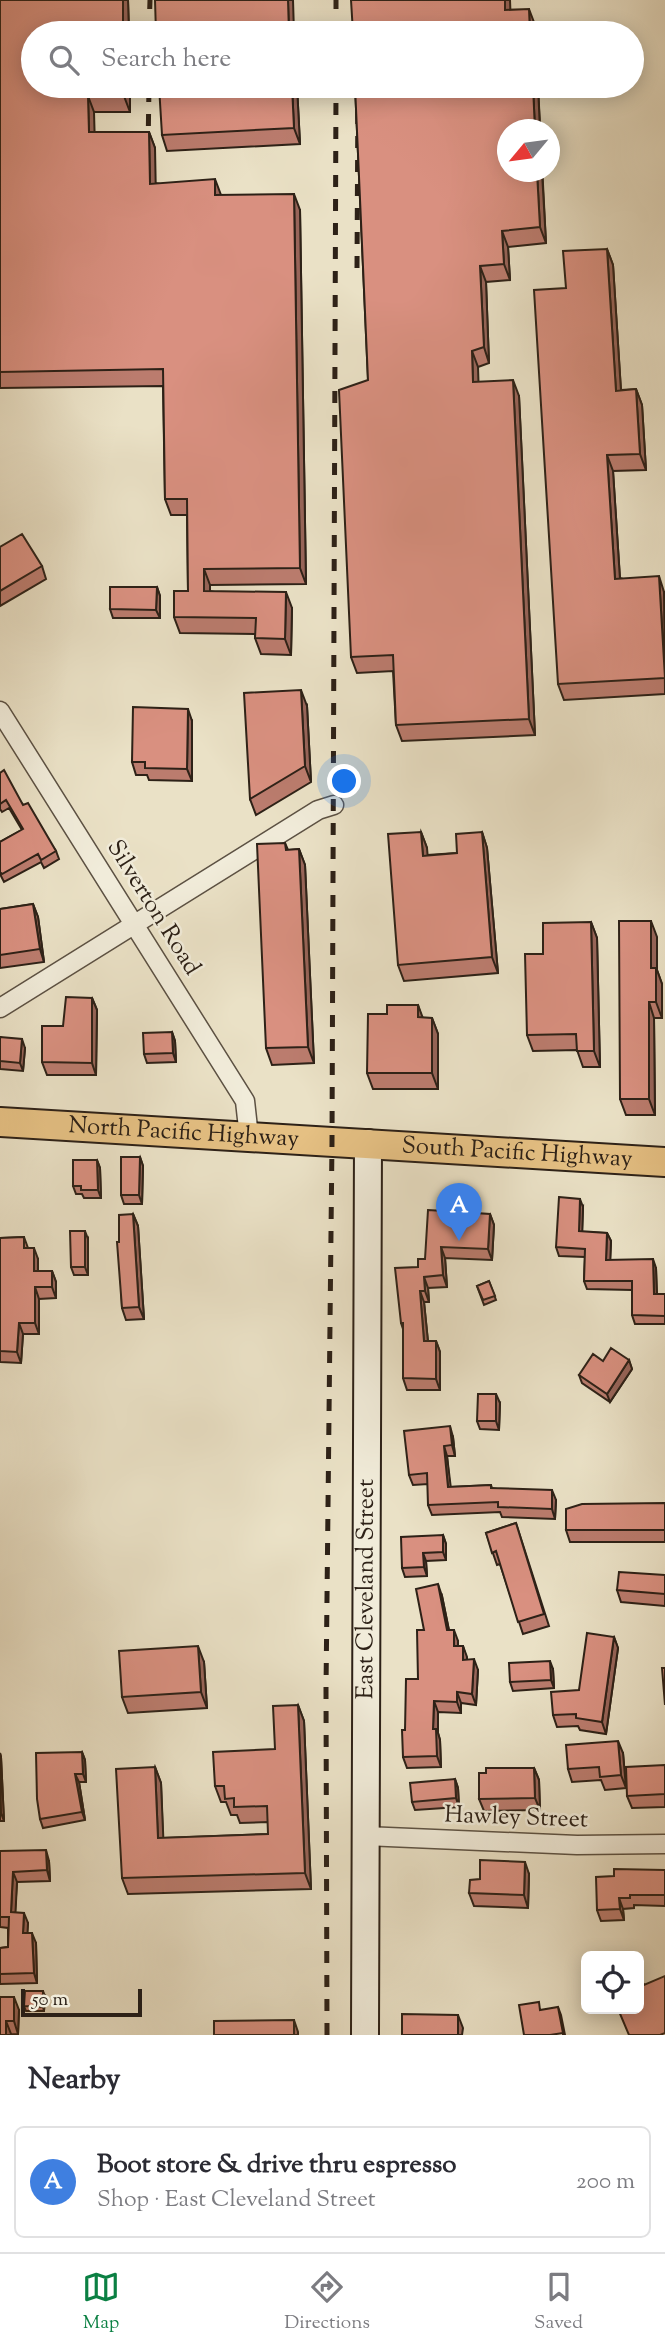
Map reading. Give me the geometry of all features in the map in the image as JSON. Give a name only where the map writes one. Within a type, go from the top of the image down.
[{"type":"main road","name":"North Pacific Highway","points":[[0,1122],[368,1143]]},
{"type":"main road","name":"South Pacific Highway","points":[[368,1143],[665,1161]]},
{"type":"street","name":"Silverton Road","points":[[0,711],[245,1101],[249,1137]]},
{"type":"street","points":[[0,1008],[318,810],[334,805]]},
{"type":"street","name":"East Cleveland Street","points":[[365,2035],[368,1143]]},
{"type":"street","name":"Hawley Street","points":[[365,1836],[577,1846],[665,1844]]},
{"type":"building","points":[[0,0],[123,0],[123,21],[21,21],[21,98],[88,98],[89,132],[149,132],[150,184],[215,179],[215,195],[294,194],[300,568],[204,569],[204,591],[286,592],[285,639],[255,638],[256,618],[174,617],[174,591],[188,591],[187,499],[165,499],[163,369],[0,372]]},
{"type":"building","points":[[155,0],[288,0],[289,21],[156,21]]},
{"type":"building","points":[[351,0],[505,0],[505,10],[529,9],[530,21],[352,21]]},
{"type":"building","points":[[160,98],[293,98],[294,128],[162,135]]},
{"type":"building","points":[[356,98],[534,98],[534,119],[497,119],[497,182],[538,182],[540,227],[502,231],[504,264],[480,266],[484,347],[472,351],[473,382],[513,380],[529,719],[396,725],[393,655],[351,657],[339,390],[368,380]]},
{"type":"building","points":[[607,249],[616,391],[636,389],[640,454],[607,455],[615,579],[659,576],[665,678],[558,684],[534,290],[566,288],[563,251]]},
{"type":"building","points":[[22,534],[42,566],[0,591],[0,547]]},
{"type":"building","points":[[110,587],[157,587],[156,610],[110,609]]},
{"type":"building","points":[[301,690],[305,766],[250,799],[244,693]]},
{"type":"building","points":[[133,707],[188,709],[187,769],[145,768],[145,762],[132,762]]},
{"type":"building","points":[[4,770],[23,805],[28,803],[56,851],[41,860],[38,854],[2,874],[0,842],[23,829],[6,800],[0,804],[0,773]]},
{"type":"building","points":[[421,832],[423,856],[457,853],[456,834],[482,832],[492,957],[398,965],[388,834]]},
{"type":"building","points":[[285,843],[286,850],[299,849],[308,1047],[266,1048],[257,844]]},
{"type":"building","points":[[33,904],[40,949],[0,955],[0,909]]},
{"type":"building","points":[[619,921],[651,921],[651,968],[656,968],[656,1002],[649,1002],[649,1099],[620,1099]]},
{"type":"building","points":[[591,922],[594,1051],[577,1051],[576,1034],[527,1035],[525,954],[543,954],[543,923]]},
{"type":"building","points":[[66,997],[92,998],[92,1063],[42,1062],[42,1026],[63,1026]]},
{"type":"building","points":[[387,1005],[418,1005],[418,1017],[432,1018],[432,1073],[367,1073],[368,1014],[387,1014]]},
{"type":"building","points":[[172,1032],[173,1053],[144,1054],[143,1033]]},
{"type":"building","points":[[0,1037],[22,1039],[20,1063],[0,1061]]},
{"type":"building","points":[[121,1157],[140,1157],[139,1195],[121,1195]]},
{"type":"building","points":[[73,1160],[97,1160],[98,1190],[81,1190],[81,1186],[73,1186]]},
{"type":"building","points":[[559,1197],[580,1199],[579,1231],[607,1233],[606,1260],[653,1259],[654,1294],[665,1294],[665,1316],[632,1315],[632,1281],[584,1281],[585,1249],[556,1247]]},
{"type":"building","points":[[428,1210],[490,1214],[488,1249],[441,1247],[443,1275],[424,1277],[425,1291],[420,1291],[424,1341],[436,1341],[436,1379],[403,1378],[403,1323],[395,1268],[418,1267],[418,1259],[425,1259]]},
{"type":"building","points":[[133,1214],[139,1307],[122,1308],[117,1242],[119,1215]]},
{"type":"building","points":[[70,1231],[85,1231],[85,1267],[71,1267]]},
{"type":"building","points":[[24,1237],[24,1248],[34,1248],[34,1271],[52,1271],[52,1287],[35,1287],[35,1323],[19,1323],[17,1352],[0,1351],[0,1238]]},
{"type":"building","points":[[489,1281],[495,1296],[483,1300],[477,1286]]},
{"type":"building","points":[[611,1348],[629,1360],[607,1394],[579,1375],[593,1354],[603,1361]]},
{"type":"building","points":[[478,1394],[496,1394],[496,1421],[477,1421]]},
{"type":"building","points":[[450,1426],[452,1445],[444,1446],[448,1487],[491,1485],[491,1488],[552,1490],[552,1509],[498,1507],[498,1502],[428,1505],[427,1473],[409,1475],[404,1431]]},
{"type":"building","points":[[665,1503],[665,1530],[566,1530],[566,1509],[582,1504]]},
{"type":"building","points":[[516,1523],[544,1614],[518,1622],[496,1551],[492,1553],[486,1533]]},
{"type":"building","points":[[443,1535],[443,1552],[423,1553],[424,1567],[402,1568],[401,1537]]},
{"type":"building","points":[[619,1572],[665,1575],[665,1594],[617,1590]]},
{"type":"building","points":[[438,1584],[447,1630],[454,1630],[454,1646],[463,1646],[463,1660],[474,1659],[472,1694],[457,1692],[457,1702],[434,1701],[433,1729],[436,1729],[437,1756],[403,1757],[406,1679],[418,1679],[417,1630],[424,1630],[416,1589]]},
{"type":"building","points":[[587,1633],[614,1637],[602,1722],[576,1718],[576,1714],[553,1715],[551,1692],[579,1690]]},
{"type":"building","points":[[198,1646],[201,1692],[122,1697],[119,1651]]},
{"type":"building","points":[[550,1661],[551,1680],[510,1682],[509,1663]]},
{"type":"building","points":[[662,1668],[665,1668],[665,1705]]},
{"type":"building","points":[[298,1705],[305,1873],[122,1878],[116,1769],[155,1767],[158,1838],[268,1834],[267,1806],[234,1807],[234,1798],[225,1799],[224,1786],[215,1786],[213,1752],[275,1749],[273,1706]]},
{"type":"building","points":[[618,1741],[621,1775],[600,1777],[599,1767],[568,1769],[566,1745]]},
{"type":"building","points":[[82,1752],[83,1774],[75,1774],[82,1812],[40,1819],[36,1753]]},
{"type":"building","points":[[665,1765],[665,1794],[627,1796],[626,1767]]},
{"type":"building","points":[[486,1768],[534,1768],[535,1798],[479,1799],[479,1773],[486,1773]]},
{"type":"building","points":[[455,1779],[456,1798],[412,1802],[410,1783]]},
{"type":"building","points":[[46,1850],[47,1870],[13,1872],[11,1912],[24,1913],[23,1933],[32,1933],[34,1973],[0,1974],[0,1948],[8,1947],[9,1917],[0,1917],[0,1851]]},
{"type":"building","points":[[480,1860],[525,1862],[524,1895],[469,1893],[470,1880],[480,1879]]},
{"type":"building","points":[[614,1869],[665,1870],[665,1895],[630,1895],[630,1898],[619,1898],[620,1909],[597,1910],[596,1877],[614,1876]]},
{"type":"building","points":[[665,1976],[665,2033],[629,2035],[620,2014],[644,2014],[644,1985]]},
{"type":"building","points":[[25,1991],[43,1991],[43,2007],[24,2006]]},
{"type":"building","points":[[0,1997],[14,1997],[14,2021],[6,2021],[6,2035],[0,2035]]},
{"type":"building","points":[[539,2002],[540,2010],[558,2007],[563,2033],[524,2035],[519,2005]]},
{"type":"building","points":[[402,2014],[458,2015],[458,2035],[402,2035]]},
{"type":"building","points":[[294,2020],[294,2035],[214,2035],[214,2021]]},
{"type":"railway","points":[[149,21],[150,0]]},
{"type":"railway","points":[[336,0],[336,21]]},
{"type":"railway","points":[[148,150],[149,98]]},
{"type":"railway","points":[[327,2035],[326,1689],[332,1142],[336,98]]},
{"type":"railway","points":[[357,268],[358,98]]},
{"type":"place","name":"Boot store & drive thru espresso","points":[[459,1241]]}]
